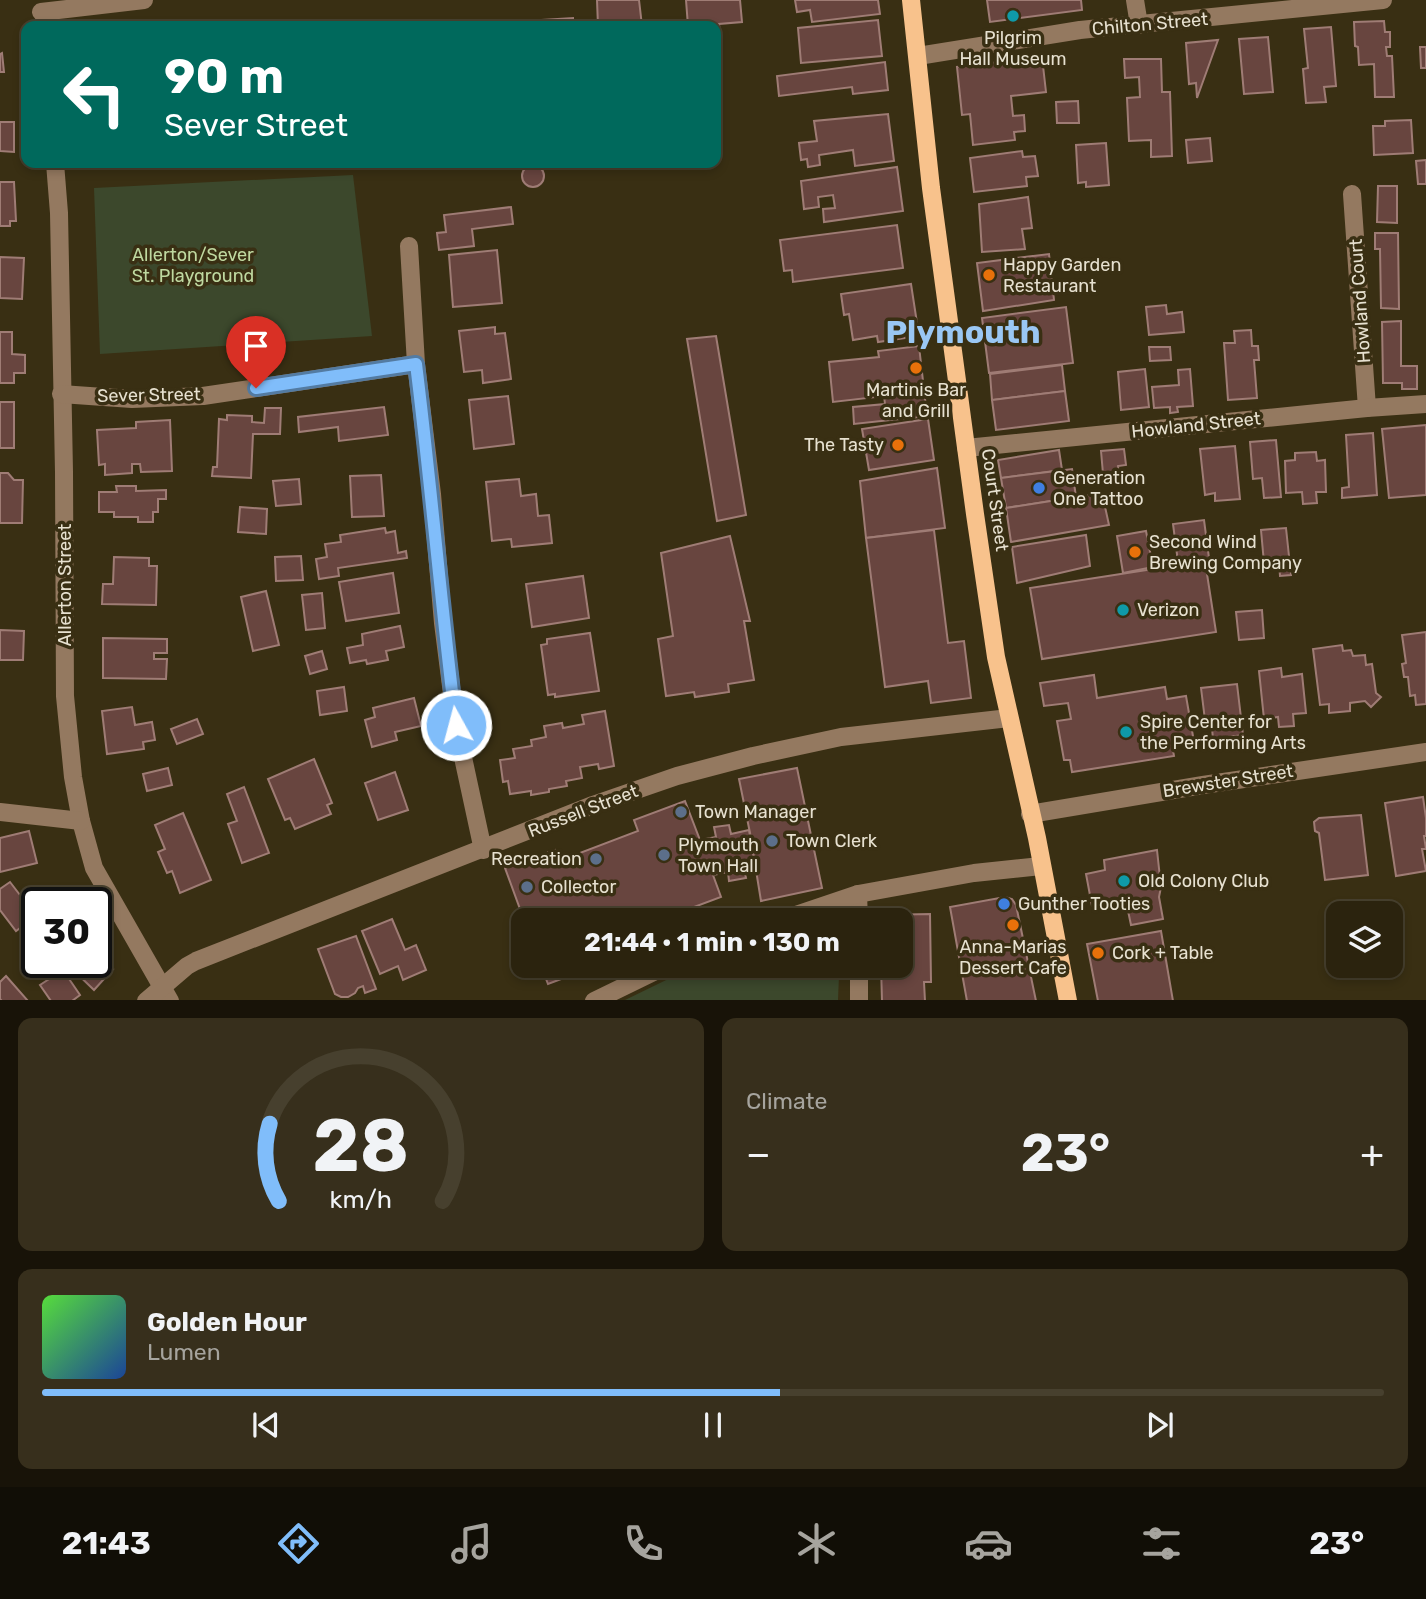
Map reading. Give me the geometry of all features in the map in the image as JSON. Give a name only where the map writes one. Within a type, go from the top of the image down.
[{"type":"main road","name":"Court Street","points":[[911,0],[931,188],[996,657],[1068,1000]]},
{"type":"street","points":[[41,13],[144,0]]},
{"type":"street","points":[[1135,0],[1139,25]]},
{"type":"street","name":"Chilton Street","points":[[918,56],[1080,30],[1383,0]]},
{"type":"street","name":"Allerton Street","points":[[56,168],[60,213],[65,696],[73,777],[94,868],[166,993]]},
{"type":"street","name":"Howland Court","points":[[1352,194],[1367,408]]},
{"type":"street","points":[[408,246],[416,364],[432,494],[443,624],[456,725],[484,850]]},
{"type":"street","name":"Sever Street","points":[[61,394],[132,398],[203,396],[416,364]]},
{"type":"street","name":"Howland Street","points":[[966,448],[1426,404]]},
{"type":"street","name":"Russell Street","points":[[146,1000],[166,993],[187,965],[196,961],[593,805],[677,776],[842,737],[1009,718]]},
{"type":"street","name":"Brewster Street","points":[[1030,814],[1224,781],[1426,752]]},
{"type":"street","points":[[0,812],[81,821]]},
{"type":"street","points":[[816,908],[858,894],[974,873],[1041,866]]},
{"type":"street","points":[[858,894],[859,908]]},
{"type":"street","points":[[594,1000],[641,978]]},
{"type":"street","points":[[859,978],[859,1000]]},
{"type":"green space","name":"Allerton/Sever St. Playground","points":[[353,175],[372,336],[100,354],[94,188]]},
{"type":"green space","points":[[670,978],[839,978],[838,1000],[625,1000]]},
{"type":"building","points":[[597,0],[639,0],[641,21],[598,21]]},
{"type":"building","points":[[686,0],[740,0],[742,22],[721,24],[721,21],[688,21]]},
{"type":"building","points":[[795,0],[878,0],[880,14],[812,22],[810,10],[797,12]]},
{"type":"building","name":"Pilgrim Hall Museum","points":[[987,0],[1081,0],[1082,10],[990,22]]},
{"type":"building","points":[[573,18],[573,21],[542,20]]},
{"type":"building","points":[[878,20],[882,56],[801,63],[798,28]]},
{"type":"building","points":[[1384,21],[1385,32],[1390,32],[1390,47],[1386,47],[1387,56],[1392,56],[1394,97],[1375,97],[1374,64],[1359,65],[1358,47],[1355,46],[1354,22]]},
{"type":"building","points":[[1331,27],[1336,86],[1324,87],[1326,102],[1306,103],[1303,69],[1308,68],[1304,29]]},
{"type":"building","points":[[1268,37],[1273,92],[1244,94],[1239,39]]},
{"type":"building","points":[[1218,40],[1197,98],[1196,83],[1189,84],[1186,43]]},
{"type":"building","points":[[1420,47],[1426,47],[1426,68],[1421,68]]},
{"type":"building","points":[[2,53],[4,72],[0,72],[0,54]]},
{"type":"building","points":[[1042,57],[1046,92],[1011,96],[1013,116],[1024,115],[1025,131],[1014,132],[1015,140],[973,145],[970,114],[962,115],[957,67]]},
{"type":"building","points":[[1124,59],[1161,59],[1162,92],[1170,92],[1172,156],[1151,157],[1151,140],[1129,141],[1127,98],[1140,97],[1139,77],[1125,78]]},
{"type":"building","points":[[885,62],[888,90],[853,94],[852,87],[779,96],[777,76]]},
{"type":"building","points":[[1078,101],[1079,123],[1057,123],[1056,102]]},
{"type":"building","points":[[888,114],[894,161],[855,166],[853,150],[819,155],[820,165],[808,167],[807,159],[801,160],[799,143],[817,141],[814,121]]},
{"type":"building","points":[[1411,120],[1413,153],[1374,155],[1373,126],[1385,126],[1385,121]]},
{"type":"building","points":[[0,122],[14,122],[14,152],[0,151]]},
{"type":"building","points":[[1210,138],[1212,161],[1188,163],[1186,140]]},
{"type":"building","points":[[1106,143],[1109,185],[1086,187],[1086,182],[1078,183],[1076,145]]},
{"type":"building","points":[[1022,151],[1023,157],[1035,156],[1038,176],[1026,177],[1027,186],[974,192],[970,158]]},
{"type":"building","points":[[1426,160],[1426,184],[1418,184],[1416,161]]},
{"type":"building","points":[[897,167],[903,211],[824,222],[823,209],[835,208],[833,195],[818,197],[819,207],[804,209],[801,181]]},
{"type":"building","points":[[525,168],[541,168],[544,180],[537,187],[529,187],[522,180]]},
{"type":"building","points":[[0,182],[14,182],[16,221],[10,221],[10,226],[0,226]]},
{"type":"building","points":[[1378,186],[1397,186],[1397,223],[1377,222]]},
{"type":"building","points":[[1028,197],[1032,228],[1022,229],[1025,249],[982,252],[979,204]]},
{"type":"building","points":[[511,207],[513,224],[472,229],[474,246],[439,250],[437,233],[446,232],[444,215]]},
{"type":"building","points":[[897,225],[903,268],[793,282],[792,270],[784,271],[780,240]]},
{"type":"building","points":[[1375,233],[1398,233],[1399,309],[1381,308],[1380,249],[1375,249]]},
{"type":"building","points":[[497,250],[502,303],[453,307],[449,255]]},
{"type":"building","points":[[1049,254],[1054,300],[983,311],[977,263]]},
{"type":"building","points":[[0,257],[24,258],[22,299],[0,298]]},
{"type":"building","points":[[911,284],[919,336],[878,342],[877,336],[853,340],[849,314],[844,315],[841,294]]},
{"type":"building","points":[[1166,305],[1167,314],[1182,312],[1184,332],[1149,335],[1146,307]]},
{"type":"building","points":[[1066,307],[1073,363],[989,373],[982,318]]},
{"type":"building","points":[[1401,321],[1401,366],[1417,366],[1417,389],[1402,389],[1402,383],[1383,383],[1382,322]]},
{"type":"building","points":[[495,327],[495,334],[505,333],[511,379],[483,383],[482,370],[464,372],[459,331]]},
{"type":"building","points":[[1251,330],[1252,346],[1258,346],[1259,360],[1254,360],[1257,398],[1228,400],[1224,343],[1235,343],[1234,331]]},
{"type":"building","points":[[0,332],[12,332],[12,354],[25,355],[25,373],[14,373],[14,383],[0,383]]},
{"type":"building","points":[[716,336],[746,515],[717,521],[687,339]]},
{"type":"building","points":[[919,346],[927,416],[854,424],[853,407],[885,404],[884,396],[833,402],[829,362],[879,357],[878,351]]},
{"type":"building","points":[[1149,347],[1170,347],[1171,360],[1150,361]]},
{"type":"building","points":[[1062,365],[1065,391],[992,400],[990,374]]},
{"type":"building","points":[[1145,369],[1149,407],[1121,410],[1118,372]]},
{"type":"building","points":[[1190,369],[1193,406],[1177,407],[1178,412],[1170,413],[1170,407],[1154,408],[1152,387],[1179,385],[1178,370]]},
{"type":"building","points":[[1065,391],[1069,421],[996,430],[992,400]]},
{"type":"building","points":[[508,396],[514,444],[474,449],[469,400]]},
{"type":"building","points":[[0,402],[14,402],[14,448],[0,448]]},
{"type":"building","points":[[384,407],[388,435],[339,441],[338,427],[299,432],[298,417]]},
{"type":"building","points":[[265,408],[281,408],[280,434],[253,434],[251,478],[212,476],[213,467],[217,467],[219,419],[227,420],[227,415],[252,416],[252,422],[264,423]]},
{"type":"building","name":"The Tasty","points":[[928,419],[934,460],[869,470],[862,429]]},
{"type":"building","points":[[170,420],[172,471],[141,472],[140,464],[132,464],[132,473],[105,475],[105,464],[99,465],[97,430],[136,428],[136,422]]},
{"type":"building","points":[[1426,425],[1426,495],[1389,498],[1382,429]]},
{"type":"building","points":[[1373,433],[1377,495],[1342,498],[1342,488],[1349,487],[1346,435]]},
{"type":"building","points":[[1276,440],[1281,497],[1264,498],[1262,478],[1253,479],[1250,442]]},
{"type":"building","points":[[1235,446],[1240,499],[1215,501],[1215,493],[1205,495],[1200,449]]},
{"type":"building","points":[[1124,449],[1126,465],[1118,466],[1120,484],[1104,485],[1101,451]]},
{"type":"building","points":[[1059,450],[1062,470],[1001,478],[998,460]]},
{"type":"building","points":[[1316,452],[1317,461],[1325,460],[1326,492],[1316,492],[1317,503],[1303,504],[1302,492],[1286,493],[1285,461],[1295,460],[1295,453]]},
{"type":"building","points":[[937,468],[945,528],[866,538],[860,481]]},
{"type":"building","name":"Generation One Tattoo","points":[[1072,469],[1076,497],[1006,508],[1001,478]]},
{"type":"building","points":[[0,473],[8,473],[14,480],[23,480],[22,523],[0,523]]},
{"type":"building","points":[[381,475],[384,516],[352,517],[350,476]]},
{"type":"building","points":[[299,479],[301,504],[276,506],[273,481]]},
{"type":"building","points":[[519,479],[521,496],[536,494],[538,516],[549,515],[552,543],[512,547],[511,539],[492,541],[486,482]]},
{"type":"building","points":[[116,486],[136,486],[136,491],[166,490],[166,499],[158,499],[158,512],[153,512],[153,522],[138,522],[138,517],[114,517],[114,512],[99,512],[99,492],[117,492]]},
{"type":"building","points":[[1102,493],[1109,525],[1011,542],[1006,508]]},
{"type":"building","points":[[240,507],[267,509],[266,534],[238,532]]},
{"type":"building","points":[[1204,520],[1209,558],[1178,562],[1173,524]]},
{"type":"building","points":[[385,528],[386,533],[395,531],[398,553],[406,551],[407,558],[338,568],[339,576],[319,579],[316,559],[327,557],[325,544],[341,542],[340,535]]},
{"type":"building","points":[[1286,528],[1291,575],[1280,576],[1279,562],[1264,563],[1261,530]]},
{"type":"building","points":[[934,530],[948,643],[964,641],[971,698],[931,703],[928,681],[885,687],[866,538]]},
{"type":"building","name":"Second Wind Brewing Company","points":[[1146,531],[1153,567],[1123,573],[1117,536]]},
{"type":"building","points":[[1086,535],[1090,566],[1017,583],[1012,547]]},
{"type":"building","points":[[730,536],[750,621],[744,621],[754,680],[728,684],[729,692],[695,697],[694,692],[666,696],[658,639],[673,636],[661,553]]},
{"type":"building","points":[[301,556],[303,580],[276,581],[275,557]]},
{"type":"building","points":[[114,557],[149,558],[149,566],[157,566],[156,605],[102,604],[103,584],[113,584]]},
{"type":"building","name":"Verizon","points":[[1205,561],[1216,632],[1042,659],[1030,588]]},
{"type":"building","points":[[393,573],[399,613],[346,621],[339,582]]},
{"type":"building","points":[[583,576],[589,618],[532,627],[526,584]]},
{"type":"building","points":[[266,591],[279,645],[253,651],[241,597]]},
{"type":"building","points":[[322,593],[325,628],[306,630],[302,595]]},
{"type":"building","points":[[1262,610],[1264,638],[1239,640],[1236,612]]},
{"type":"building","points":[[400,626],[404,647],[386,651],[388,660],[367,664],[366,660],[350,663],[347,648],[363,645],[362,634]]},
{"type":"building","points":[[0,630],[24,631],[23,660],[0,660]]},
{"type":"building","points":[[1426,632],[1426,704],[1416,705],[1415,695],[1410,696],[1408,677],[1404,677],[1402,664],[1406,663],[1402,635]]},
{"type":"building","points":[[590,633],[599,691],[555,697],[555,694],[548,695],[541,645],[547,644],[547,639]]},
{"type":"building","points":[[103,638],[167,639],[167,653],[154,653],[154,659],[167,659],[166,679],[103,678]]},
{"type":"building","points":[[1342,645],[1343,651],[1351,650],[1353,656],[1365,655],[1366,665],[1372,664],[1376,693],[1381,697],[1371,707],[1365,701],[1350,703],[1350,711],[1329,713],[1329,704],[1320,705],[1313,649]]},
{"type":"building","points":[[322,651],[327,669],[310,674],[305,656]]},
{"type":"building","points":[[1281,668],[1282,677],[1302,674],[1306,713],[1293,714],[1294,726],[1279,727],[1278,717],[1264,719],[1259,671]]},
{"type":"building","name":"Spire Center for the Performing Arts","points":[[1094,675],[1097,698],[1165,687],[1167,699],[1186,696],[1194,742],[1172,745],[1174,756],[1072,772],[1070,760],[1064,760],[1057,721],[1071,719],[1068,703],[1044,706],[1040,683]]},
{"type":"building","points":[[1237,684],[1243,735],[1213,739],[1212,728],[1206,728],[1201,688]]},
{"type":"building","points":[[344,687],[347,711],[320,715],[317,691]]},
{"type":"building","points":[[414,698],[421,726],[395,732],[397,740],[372,747],[365,720],[375,717],[373,708]]},
{"type":"building","points":[[132,707],[135,725],[152,722],[155,740],[143,742],[144,749],[107,754],[102,711]]},
{"type":"building","points":[[605,711],[614,766],[599,769],[598,764],[580,767],[582,778],[566,781],[567,786],[549,789],[549,792],[510,794],[508,781],[503,782],[500,760],[515,758],[513,749],[532,746],[531,740],[546,737],[544,726],[562,723],[563,728],[584,724],[582,715]]},
{"type":"building","points":[[197,719],[203,734],[177,744],[171,729]]},
{"type":"building","points":[[314,759],[332,803],[327,805],[331,814],[295,829],[290,818],[285,820],[268,779]]},
{"type":"building","points":[[168,768],[172,785],[147,791],[143,774]]},
{"type":"building","points":[[797,768],[822,888],[761,901],[739,779]]},
{"type":"building","points":[[395,772],[408,810],[378,820],[365,783]]},
{"type":"building","points":[[244,787],[269,853],[242,863],[228,824],[237,821],[227,794]]},
{"type":"building","points":[[1423,797],[1426,849],[1422,849],[1426,871],[1396,876],[1385,803]]},
{"type":"building","name":"Plymouth Town Hall","points":[[685,801],[700,840],[716,837],[714,827],[729,825],[731,834],[749,830],[755,866],[744,869],[746,878],[729,881],[728,872],[713,875],[721,897],[692,908],[520,908],[505,868],[555,850],[559,861],[638,831],[634,820]]},
{"type":"building","points":[[183,813],[211,880],[180,893],[172,871],[167,873],[158,852],[165,849],[155,825]]},
{"type":"building","points":[[1361,815],[1368,875],[1325,880],[1319,833],[1315,831],[1314,822],[1319,818]]},
{"type":"building","points":[[29,831],[37,863],[0,872],[0,838]]},
{"type":"building","name":"Old Colony Club","points":[[1157,850],[1163,919],[1131,925],[1127,906],[1112,909],[1107,904],[1092,906],[1086,874],[1105,870],[1104,860]]},
{"type":"building","points":[[10,882],[21,896],[21,927],[16,931],[0,910],[0,889]]},
{"type":"building","points":[[1005,897],[1012,899],[1016,905],[1036,1000],[967,1000],[950,907]]},
{"type":"building","points":[[913,914],[930,914],[931,982],[924,982],[925,1000],[882,1000],[881,978],[913,978]]},
{"type":"building","points":[[392,919],[405,950],[416,945],[426,970],[403,980],[398,966],[380,974],[362,931]]},
{"type":"building","points":[[1161,931],[1173,1000],[1098,1000],[1087,944]]},
{"type":"building","points":[[356,936],[376,989],[365,993],[363,986],[348,997],[341,997],[335,994],[318,949]]},
{"type":"building","points":[[6,976],[27,1000],[1,1000],[0,982]]},
{"type":"building","points":[[51,978],[68,978],[80,995],[73,1000],[50,1000],[40,985]]},
{"type":"building","points":[[82,978],[105,978],[94,990]]},
{"type":"building","points":[[546,978],[564,978],[548,984]]},
{"type":"place","name":"Pilgrim Hall Museum","points":[[1013,16]]},
{"type":"place","name":"Happy Garden Restaurant","points":[[989,275]]},
{"type":"place","name":"Martinis Bar and Grill","points":[[916,368]]},
{"type":"place","name":"The Tasty","points":[[898,445]]},
{"type":"place","name":"Generation One Tattoo","points":[[1039,488]]},
{"type":"place","name":"Second Wind Brewing Company","points":[[1135,552]]},
{"type":"place","name":"Verizon","points":[[1123,610]]},
{"type":"place","name":"Spire Center for the Performing Arts","points":[[1126,732]]},
{"type":"place","name":"Town Manager","points":[[681,812]]},
{"type":"place","name":"Town Clerk","points":[[772,841]]},
{"type":"place","name":"Plymouth Town Hall","points":[[664,855]]},
{"type":"place","name":"Recreation","points":[[596,859]]},
{"type":"place","name":"Old Colony Club","points":[[1124,881]]},
{"type":"place","name":"Collector","points":[[527,887]]},
{"type":"place","name":"Gunther Tooties","points":[[1004,904]]},
{"type":"place","name":"Anna-Marias Dessert Cafe","points":[[1013,925]]},
{"type":"place","name":"Cork + Table","points":[[1098,953]]},
{"type":"district","name":"Plymouth","points":[[963,332]]},
{"type":"route","points":[[256,388],[416,364],[456,725]]}]
